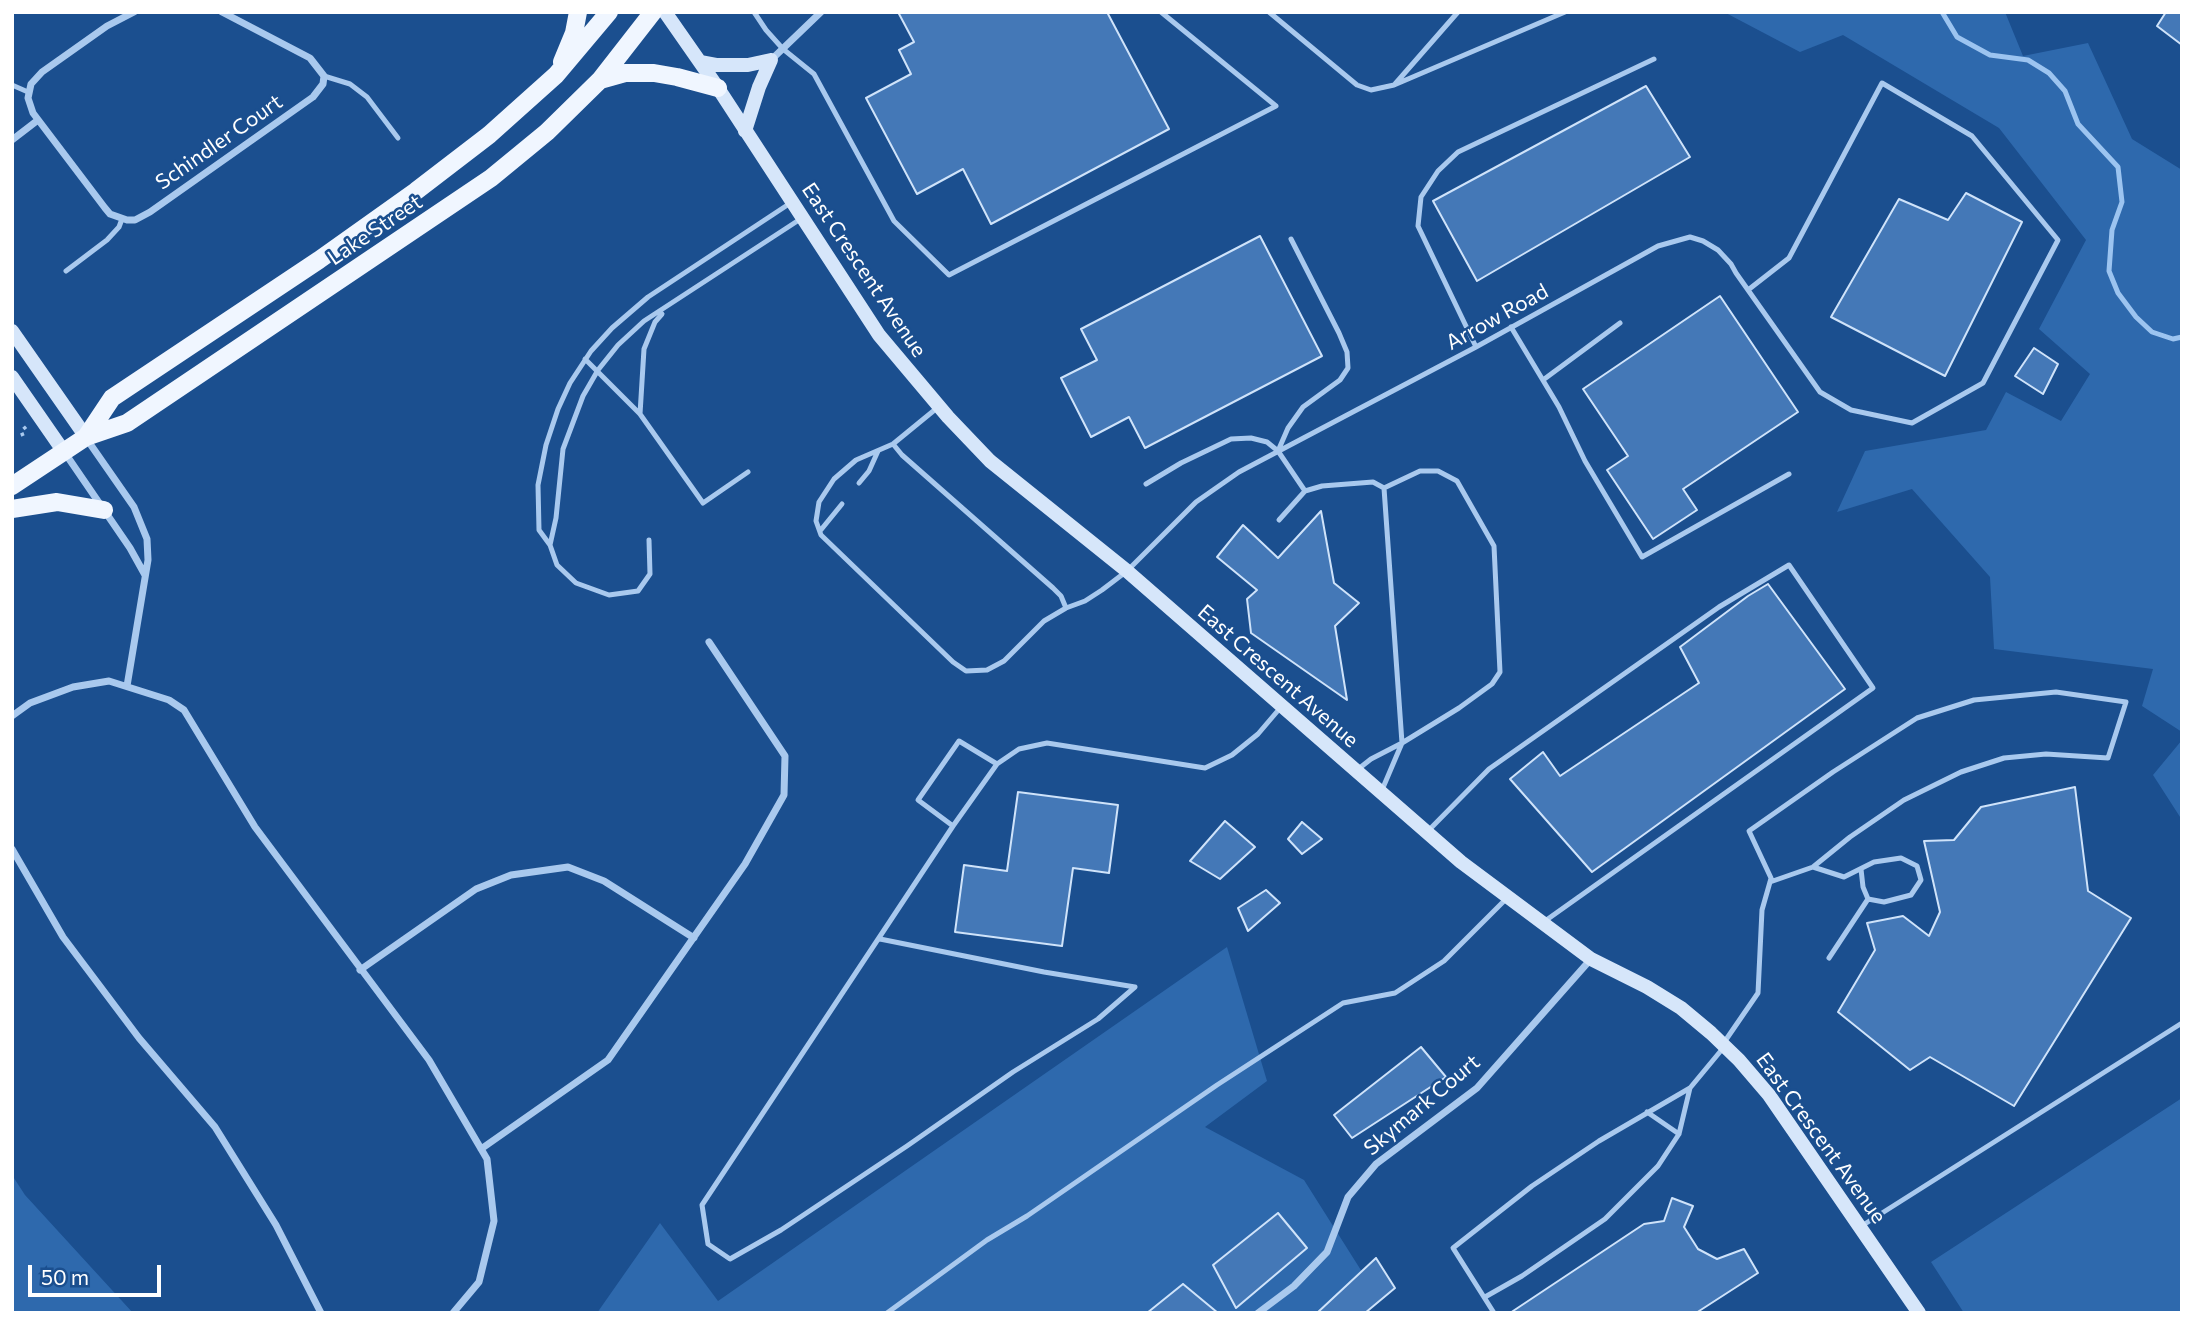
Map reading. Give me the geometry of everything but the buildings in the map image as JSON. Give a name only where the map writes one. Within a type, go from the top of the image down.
[{"type":"main road","points":[[556,75],[574,33],[578,12]]},
{"type":"main road","name":"Lake Street","points":[[86,438],[112,398],[276,289],[416,191],[489,135],[556,75],[609,12]]},
{"type":"main road","name":"Lake Street","points":[[12,486],[86,438],[127,423],[460,200],[528,148],[600,80],[653,12]]},
{"type":"main road","points":[[600,80],[625,73],[654,73],[718,88]]},
{"type":"main road","points":[[12,509],[57,502],[104,510]]},
{"type":"street","points":[[122,219],[110,214],[38,120],[29,106],[28,92],[42,72],[107,26],[134,12]]},
{"type":"street","points":[[222,12],[303,54],[324,76]]},
{"type":"street","name":"East Crescent Avenue","points":[[665,12],[718,88],[879,335],[938,407],[990,461],[1127,570],[1461,862],[1591,959],[1647,987],[1681,1008],[1724,1045],[1769,1095],[1919,1313]]},
{"type":"street","points":[[745,131],[771,60],[821,12]]},
{"type":"street","points":[[700,62],[730,65],[756,64],[771,60]]},
{"type":"street","name":"Schindler Court","points":[[122,219],[135,220],[150,212],[313,97],[319,91],[324,76]]},
{"type":"street","points":[[13,139],[38,120]]},
{"type":"street","points":[[12,331],[139,516],[147,539],[145,575],[127,686]]},
{"type":"street","points":[[12,377],[104,510],[145,575]]},
{"type":"street","points":[[481,1149],[608,1060],[745,864],[784,795],[785,756],[709,642]]},
{"type":"street","points":[[12,716],[30,703],[73,687],[109,681],[169,700],[184,710],[255,827],[429,1060],[487,1159],[494,1221],[479,1282],[453,1313]]},
{"type":"street","points":[[12,849],[63,937],[139,1038],[215,1127],[276,1225],[321,1313]]},
{"type":"street","points":[[360,970],[476,889],[511,875],[568,867],[604,881],[694,938]]},
{"type":"street","name":"Skymark Court","points":[[1258,1313],[1294,1286],[1327,1252],[1348,1197],[1376,1164],[1477,1088],[1591,959]]},
{"type":"lane","points":[[754,12],[783,49],[814,74],[894,220],[949,275],[1276,106],[1161,12]]},
{"type":"lane","points":[[1269,12],[1357,85],[1371,90],[1395,85],[1565,12]]},
{"type":"lane","points":[[1395,85],[1458,12]]},
{"type":"lane","points":[[1476,347],[1418,226],[1421,198],[1438,171],[1458,152],[1654,59]]},
{"type":"lane","points":[[324,76],[350,84],[367,97],[398,138]]},
{"type":"lane","name":"Arrow Road","points":[[820,531],[821,535],[953,662],[966,671],[987,670],[1004,661],[1044,621],[1085,601],[1127,570],[1196,502],[1239,472],[1476,347],[1658,246],[1690,237],[1718,250],[1731,264],[1748,290],[1819,392],[1851,410],[1912,423],[1983,383],[2058,240],[1972,136],[1882,83],[1788,258],[1748,290]]},
{"type":"lane","points":[[12,86],[28,92]]},
{"type":"lane","points":[[649,540],[650,574],[638,591],[609,595],[576,583],[557,565],[550,545],[539,530],[538,485],[546,445],[558,409],[585,359],[612,328],[648,297],[792,202]]},
{"type":"lane","points":[[550,545],[556,518],[563,449],[583,396],[598,370],[618,345],[644,321],[802,218]]},
{"type":"lane","points":[[66,271],[107,240],[119,227],[122,219]]},
{"type":"lane","points":[[1278,451],[1303,407],[1340,380],[1348,368],[1347,352],[1339,333],[1291,239]]},
{"type":"lane","points":[[640,414],[644,349],[654,322],[666,308]]},
{"type":"lane","points":[[1543,380],[1620,323]]},
{"type":"lane","points":[[1511,327],[1559,407],[1585,461],[1642,557],[1789,474]]},
{"type":"lane","points":[[585,359],[640,414],[703,503],[748,472]]},
{"type":"lane","points":[[842,504],[820,531],[816,521],[818,502],[834,480],[856,460],[893,444],[938,407]]},
{"type":"lane","points":[[1146,484],[1181,463],[1231,439],[1251,438],[1268,442],[1278,451],[1305,491]]},
{"type":"lane","points":[[893,444],[902,455],[1053,588],[1061,596],[1066,608]]},
{"type":"lane","points":[[859,483],[869,471],[878,451]]},
{"type":"lane","points":[[1355,771],[1459,708],[1492,684],[1500,672],[1494,546],[1457,481],[1438,471],[1420,471],[1384,488]]},
{"type":"lane","points":[[1279,520],[1305,491],[1322,486],[1373,482],[1384,488]]},
{"type":"lane","points":[[1381,793],[1402,743],[1384,488]]},
{"type":"lane","points":[[1426,832],[1489,769],[1720,607],[1788,565],[1874,688],[1542,923]]},
{"type":"lane","points":[[1494,1313],[1452,1248],[1532,1186],[1647,1112],[1690,1088],[1724,1045],[1758,993],[1762,910],[1771,878],[1749,831],[1917,718],[1975,700],[2056,692],[2126,702],[2108,758],[2046,754],[2004,758],[1961,772],[1904,800],[1850,837],[1813,867],[1770,882]]},
{"type":"lane","points":[[880,939],[1032,970],[1135,987],[1098,1019],[1013,1073],[781,1230],[730,1259],[709,1244],[702,1205],[996,764],[1019,748],[1047,743],[1205,768],[1232,755],[1258,734],[1281,707]]},
{"type":"lane","points":[[953,826],[918,800],[959,741],[996,764]]},
{"type":"lane","points":[[1813,867],[1844,877],[1874,862],[1900,858],[1917,866],[1921,880],[1911,894],[1884,902],[1868,899]]},
{"type":"lane","points":[[1861,869],[1863,887],[1868,899]]},
{"type":"lane","points":[[887,1313],[987,1240],[1027,1216],[1217,1085],[1343,1003],[1395,993],[1444,961],[1507,898]]},
{"type":"lane","points":[[1829,958],[1868,899]]},
{"type":"lane","points":[[1860,1227],[2182,1023]]},
{"type":"lane","points":[[1485,1297],[1522,1276],[1605,1219],[1658,1166],[1679,1134],[1690,1088]]},
{"type":"lane","points":[[1647,1112],[1679,1134]]},
{"type":"path","points":[[23,436],[21,431],[27,426]]},
{"type":"shaded area","points":[[1724,12],[2005,12],[2023,56],[2088,43],[2132,139],[2182,170],[2182,732],[2142,706],[2153,669],[1994,649],[1990,577],[1912,489],[1837,512],[1865,451],[1986,430],[2006,392],[2061,421],[2090,374],[2039,329],[2086,240],[1999,128],[1843,35],[1800,52]]},
{"type":"shaded area","points":[[2182,740],[2182,820],[2153,775]]},
{"type":"shaded area","points":[[1227,947],[1267,1081],[1205,1127],[1304,1180],[1376,1294],[1369,1313],[597,1313],[660,1223],[718,1301]]},
{"type":"shaded area","points":[[2182,1098],[2182,1313],[1964,1313],[1931,1262]]},
{"type":"shaded area","points":[[12,1175],[25,1195],[133,1313],[12,1313]]},
{"type":"waterway","points":[[1942,12],[1957,37],[1990,55],[2028,60],[2049,73],[2065,91],[2078,124],[2118,167],[2122,202],[2112,230],[2109,271],[2118,293],[2136,317],[2152,332],[2173,339],[2182,337]]}]
